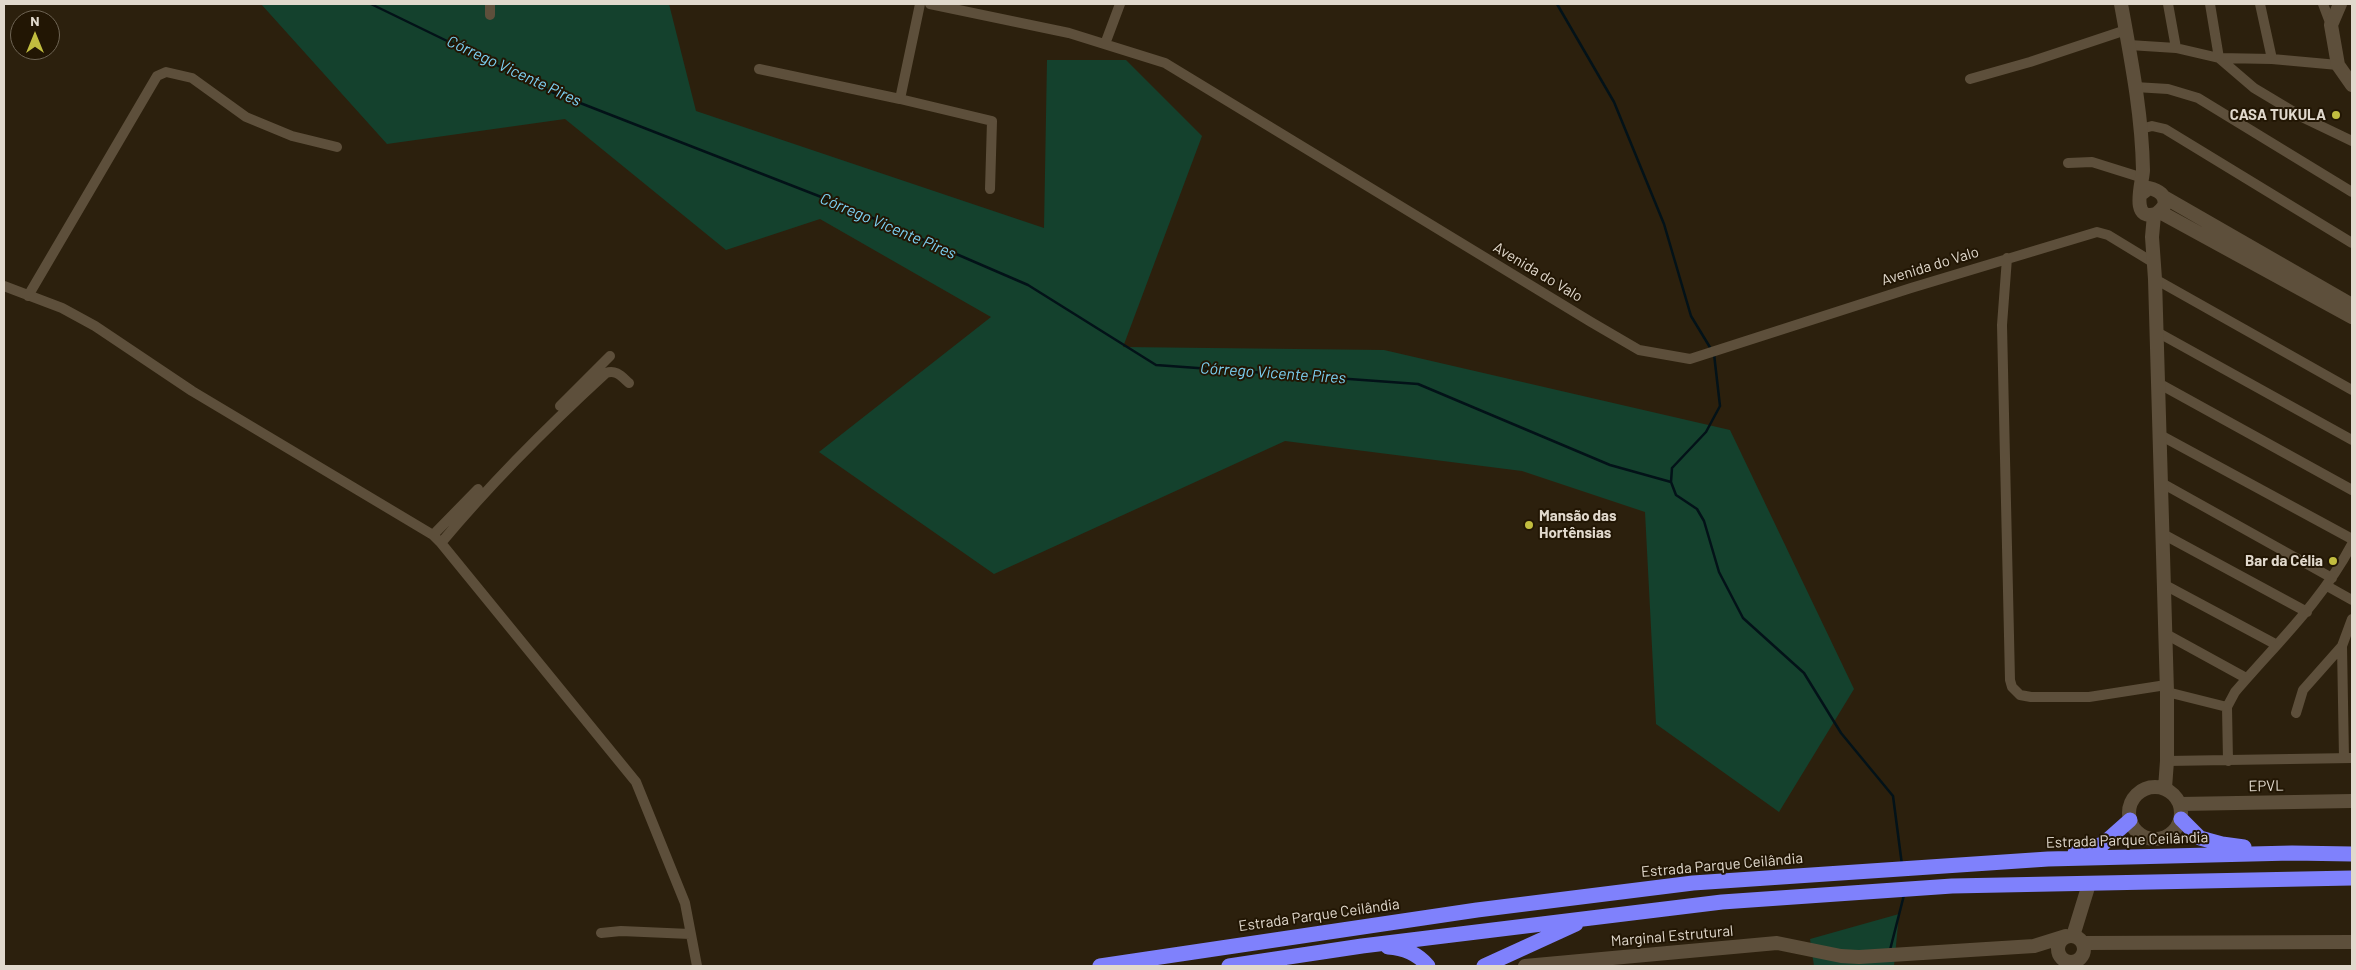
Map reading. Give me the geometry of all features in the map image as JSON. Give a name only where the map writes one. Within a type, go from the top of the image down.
[{"type":"highway","points":[[2180,812],[2200,838],[2222,844],[2292,853]]},
{"type":"highway","points":[[2048,859],[2090,850],[2102,844],[2130,820]]},
{"type":"highway","name":"Estrada Parque Ceilândia","points":[[1100,966],[1496,907],[1692,883],[2048,859],[2292,853],[2352,854]]},
{"type":"highway","points":[[1229,966],[1345,948],[1722,902],[1952,886],[2352,878]]},
{"type":"highway","points":[[1484,966],[1592,917]]},
{"type":"highway","points":[[1362,946],[1399,948],[1421,957],[1428,966]]},
{"type":"highway","points":[[1306,966],[1345,948]]},
{"type":"street","points":[[490,4],[490,15]]},
{"type":"street","points":[[900,99],[920,4]]},
{"type":"street","name":"Avenida do Valo","points":[[930,4],[1069,33],[1165,63],[1639,350],[1690,359],[2008,258],[2098,232],[2108,235],[2154,263]]},
{"type":"street","points":[[1105,44],[1120,4]]},
{"type":"street","points":[[2121,4],[2141,129],[2143,175],[2138,200],[2141,209],[2153,213],[2352,317]]},
{"type":"street","points":[[2168,4],[2176,48]]},
{"type":"street","points":[[2210,4],[2219,58],[2254,88],[2304,118],[2352,141]]},
{"type":"street","points":[[2260,4],[2272,59]]},
{"type":"street","points":[[2323,4],[2331,25],[2338,65],[2352,85]]},
{"type":"street","points":[[2331,25],[2340,4]]},
{"type":"street","points":[[1970,79],[2030,62],[2126,30]]},
{"type":"street","points":[[2129,45],[2176,48],[2219,58],[2272,59],[2338,65],[2352,71]]},
{"type":"street","points":[[759,69],[992,121],[990,189]]},
{"type":"street","points":[[28,296],[157,76],[166,72],[192,78],[246,117],[292,136],[337,147]]},
{"type":"street","points":[[2135,87],[2168,89],[2198,98],[2352,192]]},
{"type":"street","points":[[2141,129],[2152,126],[2165,129],[2352,243]]},
{"type":"street","points":[[2068,163],[2092,162],[2143,175],[2159,193],[2164,205],[2153,213]]},
{"type":"street","points":[[2140,195],[2149,188],[2159,193],[2352,305]]},
{"type":"street","points":[[2153,213],[2152,237],[2157,332],[2166,689],[2167,761],[2165,788]]},
{"type":"street","points":[[2008,258],[2002,325],[2010,680],[2012,687],[2020,695],[2031,697],[2089,697],[2166,689],[2227,707]]},
{"type":"street","points":[[2155,279],[2352,390]]},
{"type":"street","points":[[4,286],[62,308],[95,326],[192,391],[433,535],[636,782],[685,903],[697,966]]},
{"type":"street","points":[[2157,332],[2352,440]]},
{"type":"street","points":[[433,535],[610,356]]},
{"type":"street","points":[[441,543],[484,492],[559,416],[606,373],[610,371],[618,373],[630,383]]},
{"type":"street","points":[[2158,383],[2352,490]]},
{"type":"street","points":[[2160,435],[2352,539]]},
{"type":"street","points":[[2160,482],[2330,582],[2352,600]]},
{"type":"street","points":[[2161,533],[2307,612]]},
{"type":"street","points":[[2228,761],[2227,707],[2235,692],[2307,612],[2351,550]]},
{"type":"street","points":[[2163,584],[2277,645]]},
{"type":"street","points":[[2296,713],[2303,690],[2342,646],[2352,620]]},
{"type":"street","points":[[2164,633],[2246,678]]},
{"type":"street","points":[[2167,761],[2348,758],[2342,646]]},
{"type":"street","points":[[2157,786],[2172,792],[2180,812],[2172,833],[2156,839],[2140,834],[2130,820],[2130,803],[2141,790],[2157,786]]},
{"type":"street","name":"EPVL","points":[[2180,812],[2352,801]]},
{"type":"street","points":[[2070,962],[2084,953],[2074,938],[2089,884]]},
{"type":"street","points":[[601,933],[621,931],[690,934]]},
{"type":"street","points":[[2070,962],[2058,954],[2058,945],[2074,938]]},
{"type":"street","name":"Marginal Estrutural","points":[[1525,966],[1777,943],[1859,957],[2034,946],[2074,938],[2352,942]]},
{"type":"street","points":[[2034,946],[2070,962]]},
{"type":"green space","points":[[261,4],[669,4],[696,111],[1044,228],[1047,60],[1126,60],[1202,136],[1123,347],[1384,350],[1730,430],[1854,689],[1779,812],[1656,724],[1645,512],[1522,471],[1285,441],[994,574],[819,452],[991,317],[820,219],[726,250],[565,119],[387,144]]},
{"type":"green space","points":[[1899,914],[1894,966],[1814,966],[1810,939]]},
{"type":"waterway","name":"Córrego Vicente Pires","points":[[371,4],[552,92],[852,209],[1028,285],[1156,365],[1418,384],[1610,465],[1671,482]]},
{"type":"waterway","points":[[1557,4],[1614,102],[1664,224],[1691,316],[1711,349]]},
{"type":"waterway","name":"Córrego Vicente Pires","points":[[1714,354],[1720,406],[1706,432],[1672,468],[1671,482],[1676,495],[1697,509],[1704,521],[1719,572],[1743,618],[1804,673],[1841,733],[1893,796],[1902,865]]},
{"type":"waterway","name":"Córrego Vicente Pires","points":[[1890,950],[1904,895]]},
{"type":"place","name":"CASA TUKULA","points":[[2336,115]]},
{"type":"place","name":"Mansão das Hortênsias","points":[[1529,525]]},
{"type":"place","name":"Bar da Célia","points":[[2333,561]]}]
